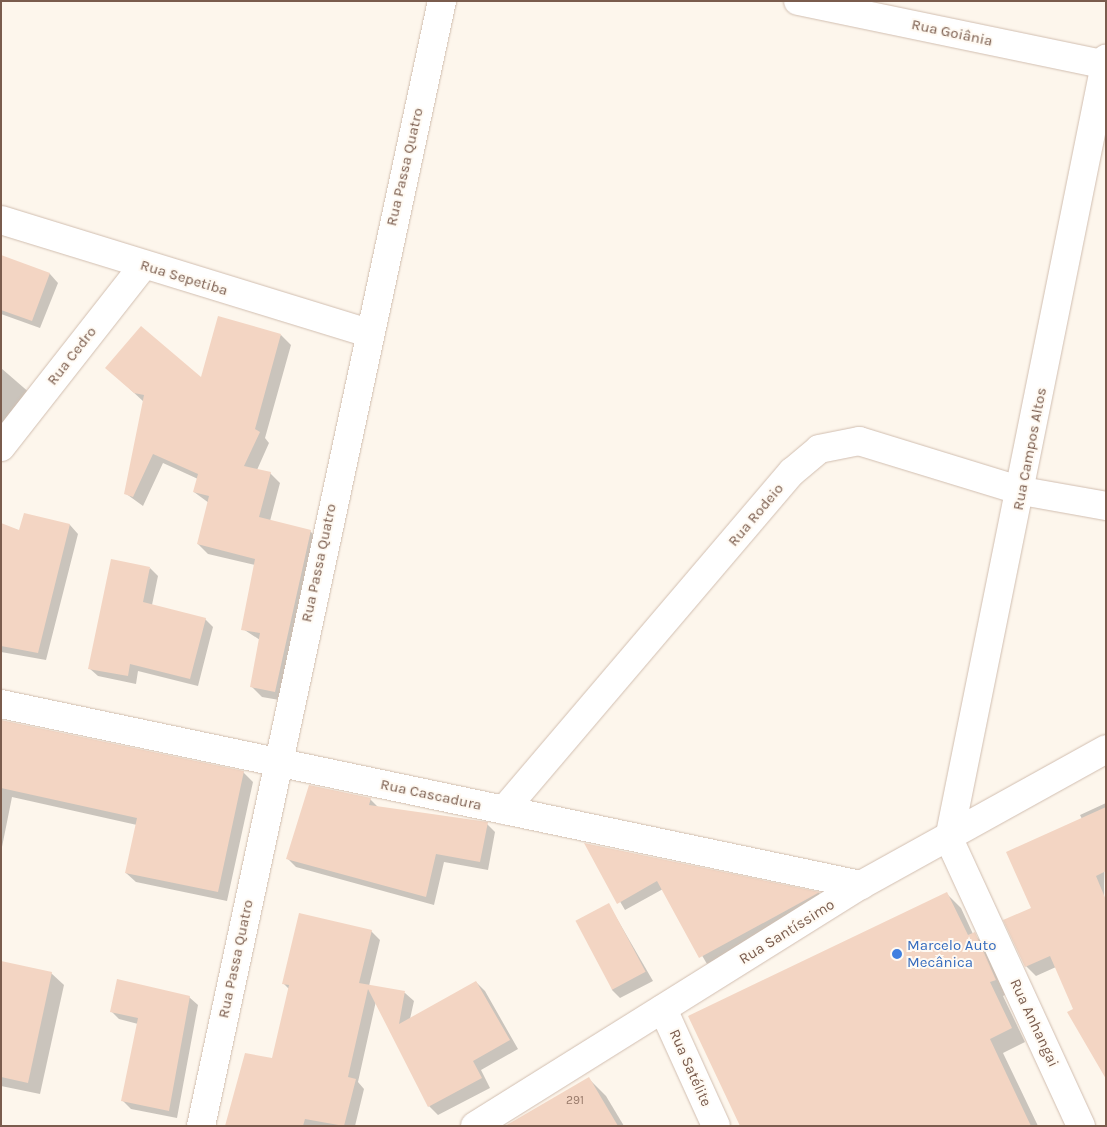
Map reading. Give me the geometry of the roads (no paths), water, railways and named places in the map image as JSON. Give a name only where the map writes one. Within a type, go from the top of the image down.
[{"type":"street","name":"Rua Passa Quatro","points":[[201,1126],[368,333],[442,1]]},
{"type":"street","name":"Rua Goiânia","points":[[798,1],[1105,63]]},
{"type":"street","name":"Rua Campos Altos","points":[[949,839],[1022,490],[1105,63]]},
{"type":"street","name":"Rua Sepetiba","points":[[1,220],[143,266],[368,333]]},
{"type":"street","name":"Rua Cedro","points":[[1,447],[143,266]]},
{"type":"street","name":"Rua Rodeio","points":[[504,810],[792,472],[819,449],[859,441],[1022,490],[1106,506]]},
{"type":"street","name":"Rua Cascadura","points":[[1,704],[861,886]]},
{"type":"street","name":"Rua Santíssimo","points":[[476,1126],[861,886],[949,839],[1106,750]]},
{"type":"street","name":"Rua Anhangai","points":[[949,839],[1081,1126]]},
{"type":"street","name":"Rua Satélite","points":[[663,1009],[716,1126]]},
{"type":"place","name":"Marcelo Auto Mecânica","points":[[897,954]]}]
